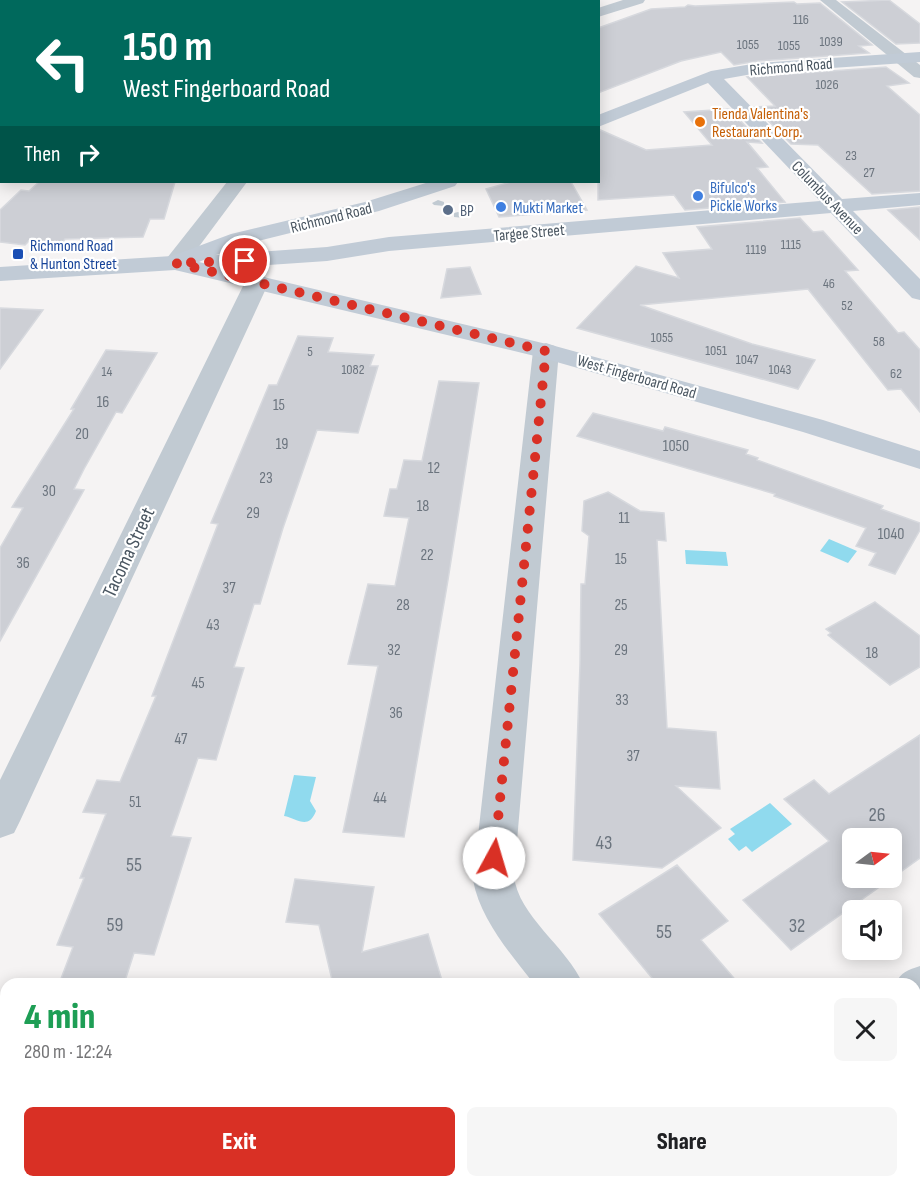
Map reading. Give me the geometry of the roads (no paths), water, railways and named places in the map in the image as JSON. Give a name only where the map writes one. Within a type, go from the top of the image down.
[{"type":"main road","name":"Richmond Road","points":[[600,121],[711,76],[758,68],[920,57]]},
{"type":"main road","name":"Columbus Avenue","points":[[711,76],[920,293]]},
{"type":"main road","name":"Richmond Road","points":[[0,274],[175,263],[239,239],[372,207],[445,183]]},
{"type":"main road","name":"Targee Street","points":[[175,263],[292,257],[388,244],[920,199]]},
{"type":"main road","points":[[372,207],[336,227],[336,232],[340,237],[388,244]]},
{"type":"main road","name":"West Fingerboard Road","points":[[175,263],[546,351],[813,426],[920,460]]},
{"type":"street","points":[[600,12],[638,0]]},
{"type":"street","points":[[827,0],[920,73]]},
{"type":"street","points":[[175,263],[236,183]]},
{"type":"street","name":"Tacoma Street","points":[[0,821],[257,282]]},
{"type":"street","points":[[546,351],[494,858],[494,884],[510,916],[556,978]]},
{"type":"water","points":[[829,539],[857,551],[848,563],[820,551]]},
{"type":"water","points":[[685,550],[726,552],[728,566],[686,564]]},
{"type":"water","points":[[294,775],[316,777],[310,801],[316,811],[313,817],[306,822],[284,816]]},
{"type":"water","points":[[770,803],[792,824],[752,852],[746,846],[739,851],[728,839],[735,834],[730,829]]},
{"type":"place","name":"Tienda Valentina's Restaurant Corp.","points":[[700,122]]},
{"type":"place","name":"Bifulco's Pickle Works","points":[[698,196]]},
{"type":"place","name":"Mukti Market","points":[[501,207]]},
{"type":"place","name":"BP","points":[[448,210]]},
{"type":"place","name":"Richmond Road & Hunton Street","points":[[18,254]]}]
